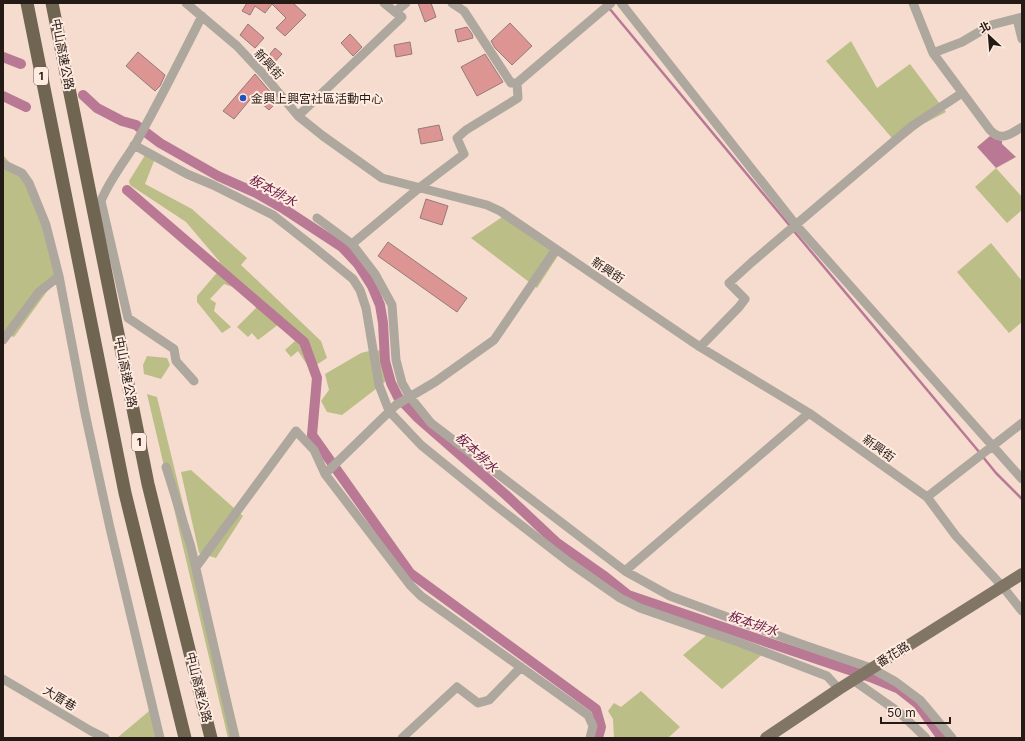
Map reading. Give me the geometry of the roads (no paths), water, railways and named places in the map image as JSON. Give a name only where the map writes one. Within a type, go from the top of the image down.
[{"type":"highway","name":"中山高速公路","points":[[26,3],[125,493],[185,738]]},
{"type":"highway","name":"中山高速公路","points":[[52,3],[148,484],[211,738]]},
{"type":"main road","name":"番花路","points":[[766,738],[839,688],[1022,574]]},
{"type":"street","name":"新興街","points":[[186,3],[237,46],[264,75],[298,116],[323,136],[382,178],[487,205],[500,211],[700,347],[809,413],[926,498],[956,536],[1003,587],[1022,611]]},
{"type":"street","points":[[298,116],[402,17],[384,3]]},
{"type":"street","points":[[395,12],[406,3]]},
{"type":"street","points":[[452,3],[464,11],[511,83],[517,83],[611,3]]},
{"type":"street","points":[[621,3],[796,225],[1022,479]]},
{"type":"street","points":[[913,3],[933,53],[993,133],[996,136],[1004,137],[1022,127]]},
{"type":"street","points":[[194,381],[176,361],[174,349],[128,318],[101,201],[106,189],[134,146],[156,107],[202,16]]},
{"type":"street","points":[[933,53],[962,42],[990,25],[1020,18],[1022,38]]},
{"type":"street","points":[[352,244],[419,188],[464,154],[457,138],[466,130],[518,98],[517,83]]},
{"type":"street","points":[[700,347],[745,299],[729,283],[912,126],[959,95]]},
{"type":"street","points":[[134,146],[187,174],[214,185],[273,215],[353,279],[360,290],[366,308],[379,385],[389,411],[421,445],[570,563],[620,598],[640,608],[741,643],[827,676],[839,688]]},
{"type":"street","points":[[3,164],[22,173],[29,183],[46,224],[59,276],[85,413],[108,520],[160,738]]},
{"type":"street","points":[[317,218],[352,244],[375,274],[392,305],[396,360],[402,383],[410,397],[431,423],[625,570],[670,596],[794,642],[871,668],[896,682],[920,700],[952,738]]},
{"type":"street","points":[[325,474],[396,405],[435,382],[494,340],[556,249]]},
{"type":"street","points":[[3,340],[39,292],[59,276]]},
{"type":"street","points":[[625,570],[809,413]]},
{"type":"street","points":[[926,498],[1022,423]]},
{"type":"street","points":[[196,567],[296,431],[314,450],[325,474],[410,585],[421,596],[588,715],[593,726],[590,738]]},
{"type":"street","points":[[166,467],[191,547],[235,738]]},
{"type":"street","points":[[402,738],[456,687],[478,703],[489,700],[521,667]]},
{"type":"street","name":"大厝巷","points":[[3,679],[105,738]]},
{"type":"street","points":[[853,680],[900,713],[926,738]]},
{"type":"waterway","points":[[609,8],[790,226]]},
{"type":"waterway","name":"板本排水","points":[[3,57],[21,64]]},
{"type":"waterway","name":"板本排水","points":[[83,95],[97,108],[122,121],[136,125],[160,143],[218,176],[256,193],[284,209],[342,247],[358,264],[372,286],[380,305],[383,323],[385,361],[391,383],[398,397],[418,418],[506,495],[556,542],[603,575],[628,595],[870,677],[899,689],[918,704],[942,738]]},
{"type":"waterway","points":[[3,96],[26,107]]},
{"type":"waterway","points":[[127,190],[304,342],[317,378],[312,435],[410,573],[596,709],[601,727],[598,738]]},
{"type":"waterway","points":[[793,230],[980,453]]},
{"type":"waterway","points":[[983,457],[996,473],[1022,499]]},
{"type":"place","name":"金興上興宮社區活動中心","points":[[243,98]]}]
